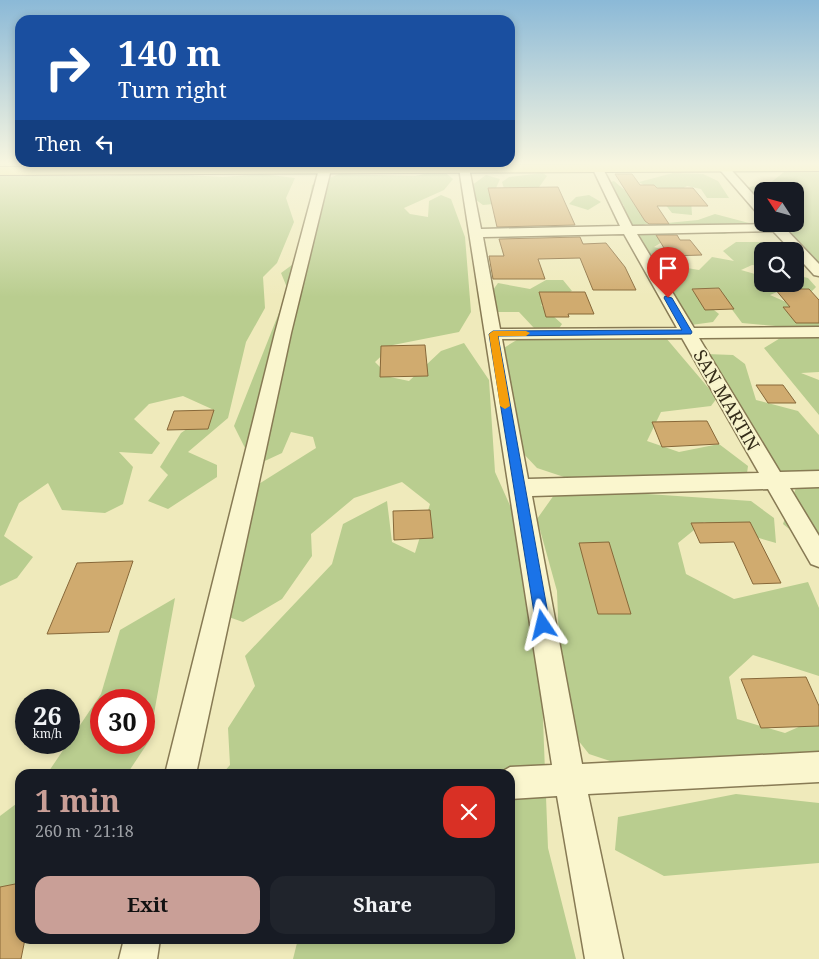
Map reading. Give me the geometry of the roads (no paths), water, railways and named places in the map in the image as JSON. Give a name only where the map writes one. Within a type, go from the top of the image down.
[{"type":"street","points":[[181,769],[283,333],[315,208]]},
{"type":"street","points":[[477,208],[476,233],[493,334],[570,782],[604,959]]},
{"type":"street","name":"SAN MARTIN","points":[[617,208],[628,230],[819,557]]},
{"type":"street","points":[[476,233],[754,226]]},
{"type":"street","points":[[782,232],[819,272]]},
{"type":"street","points":[[493,334],[819,332]]},
{"type":"street","points":[[520,488],[819,479]]},
{"type":"street","points":[[515,783],[570,782],[819,767]]},
{"type":"street","points":[[138,959],[141,944]]}]
